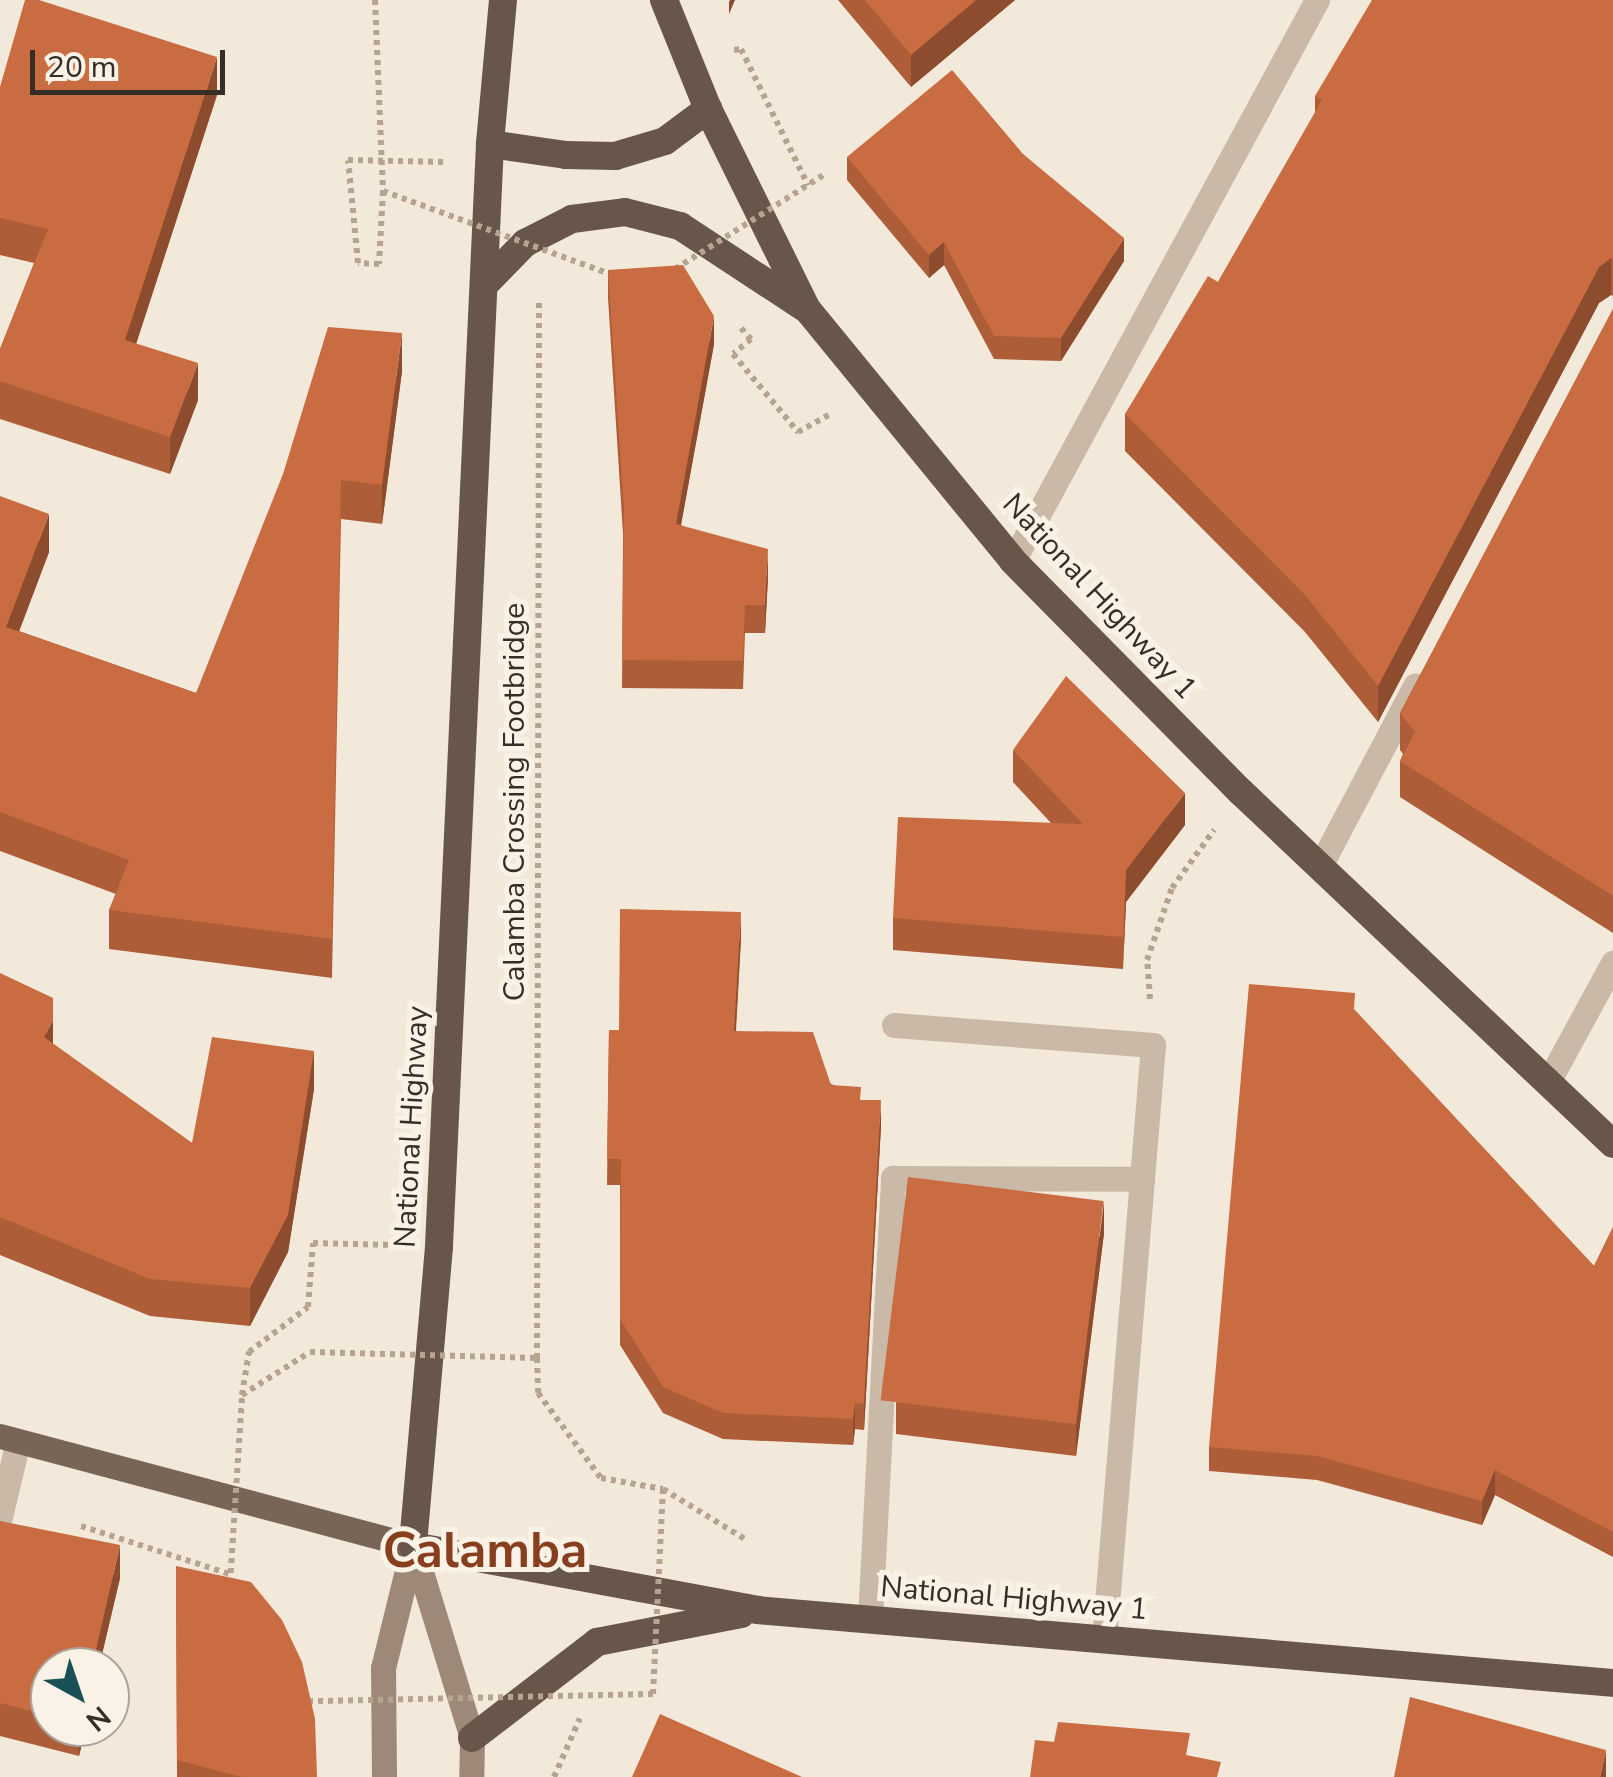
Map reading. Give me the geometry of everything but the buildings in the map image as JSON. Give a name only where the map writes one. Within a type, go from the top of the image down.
[{"type":"highway","name":"National Highway","points":[[413,1546],[439,1247],[490,153],[504,0]]},
{"type":"highway","name":"National Highway 1","points":[[664,0],[708,109],[807,309],[1012,561],[1241,792],[1613,1144]]},
{"type":"highway","points":[[490,153],[615,156],[665,141],[708,109]]},
{"type":"highway","points":[[486,283],[524,243],[572,219],[625,212],[680,226],[807,309]]},
{"type":"highway","name":"National Highway 1","points":[[413,1546],[758,1610],[1613,1683]]},
{"type":"highway","points":[[472,1738],[597,1642],[758,1610]]},
{"type":"main road","points":[[9,1438],[413,1546]]},
{"type":"main road","points":[[413,1546],[472,1738],[471,1777]]},
{"type":"main road","points":[[384,1777],[383,1668],[413,1546]]},
{"type":"street","points":[[1012,561],[1316,0]]},
{"type":"street","points":[[1320,866],[1430,658]]},
{"type":"street","points":[[1548,1082],[1613,963]]},
{"type":"street","points":[[894,1026],[1154,1045],[1104,1640]]},
{"type":"street","points":[[870,1619],[893,1178],[1142,1179]]},
{"type":"street","points":[[0,1517],[9,1438]]},
{"type":"path","points":[[376,0],[383,191],[379,264],[358,263],[348,160],[490,153]]},
{"type":"path","points":[[741,49],[808,185]]},
{"type":"path","points":[[672,271],[827,174]]},
{"type":"path","points":[[383,191],[628,280]]},
{"type":"path","points":[[539,247],[539,267]]},
{"type":"path","name":"Calamba Crossing Footbridge","points":[[539,287],[538,1394],[601,1478],[663,1489]]},
{"type":"path","points":[[751,339],[733,354],[798,432]]},
{"type":"path","points":[[1154,1045],[1147,960],[1172,888],[1241,792]]},
{"type":"path","points":[[240,1599],[230,1584],[230,1574],[242,1395],[249,1352],[308,1308],[312,1243],[439,1247]]},
{"type":"path","points":[[242,1395],[310,1352],[537,1358]]},
{"type":"path","points":[[300,1686],[310,1701],[653,1694],[663,1489],[744,1539]]},
{"type":"path","points":[[81,1526],[230,1574]]},
{"type":"path","points":[[554,1777],[591,1694]]},
{"type":"district","name":"Calamba","points":[[485,1551]]}]
